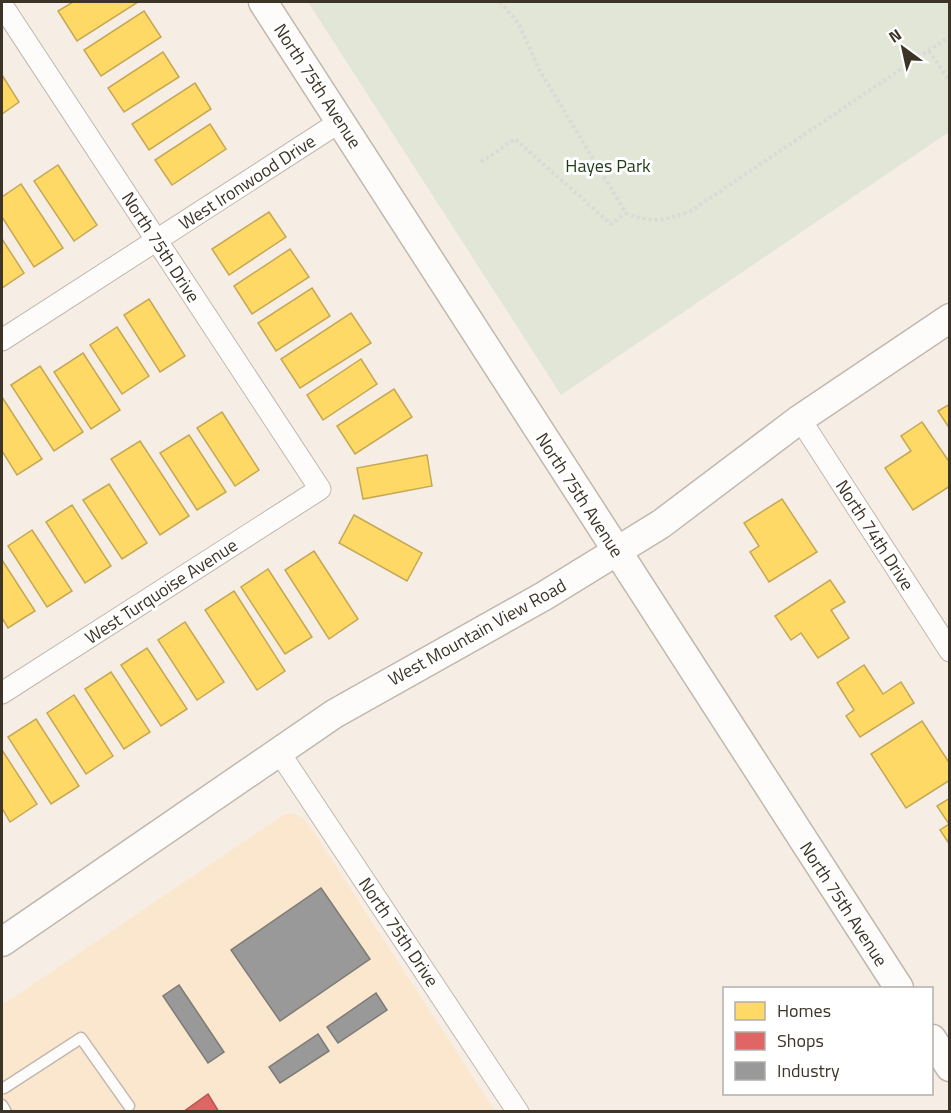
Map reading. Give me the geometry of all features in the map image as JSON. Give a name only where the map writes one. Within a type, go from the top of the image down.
[{"type":"main road","name":"North 75th Avenue","points":[[263,2],[898,987]]},
{"type":"main road","name":"West Mountain View Road","points":[[2,942],[334,714],[544,596],[662,524],[800,419],[950,318]]},
{"type":"main road","points":[[933,1040],[950,1066]]},
{"type":"street","name":"North 75th Drive","points":[[2,5],[320,489]]},
{"type":"street","name":"West Ironwood Drive","points":[[2,340],[341,121]]},
{"type":"street","name":"North 74th Drive","points":[[800,419],[950,651]]},
{"type":"street","name":"West Turquoise Avenue","points":[[2,693],[320,489]]},
{"type":"street","name":"North 75th Drive","points":[[279,752],[518,1112]]},
{"type":"lane","points":[[2,1087],[81,1038],[129,1106]]},
{"type":"lane","points":[[2,1105],[6,1112]]},
{"type":"path","points":[[500,2],[519,24],[540,71],[626,213],[641,220],[664,221],[691,211],[950,36]]},
{"type":"path","points":[[929,51],[950,82]]},
{"type":"path","points":[[481,162],[515,139],[611,224],[626,213]]},
{"type":"shaded area","points":[[285,814],[296,814],[305,820],[313,831],[495,1111],[2,1112],[2,1005]]},
{"type":"green space","name":"Hayes Park","points":[[308,2],[949,2],[949,132],[561,395]]},
{"type":"building: Homes","points":[[73,2],[138,2],[77,41],[58,11]]},
{"type":"building: Homes","points":[[144,11],[161,37],[101,76],[84,50]]},
{"type":"building: Homes","points":[[163,52],[179,77],[124,112],[108,88]]},
{"type":"building: Homes","points":[[2,75],[19,102],[2,114]]},
{"type":"building: Homes","points":[[195,83],[211,109],[149,150],[132,124]]},
{"type":"building: Homes","points":[[210,124],[226,149],[172,185],[155,160]]},
{"type":"building: Homes","points":[[58,165],[97,225],[74,241],[34,181]]},
{"type":"building: Homes","points":[[21,184],[63,248],[34,267],[2,217],[2,197]]},
{"type":"building: Homes","points":[[269,212],[286,237],[229,275],[212,249]]},
{"type":"building: Homes","points":[[2,239],[24,273],[2,288]]},
{"type":"building: Homes","points":[[290,249],[309,277],[252,314],[234,286]]},
{"type":"building: Homes","points":[[312,288],[330,316],[276,351],[258,323]]},
{"type":"building: Homes","points":[[149,299],[185,356],[160,372],[124,315]]},
{"type":"building: Homes","points":[[351,313],[371,343],[300,388],[281,359]]},
{"type":"building: Homes","points":[[117,327],[149,376],[122,394],[90,345]]},
{"type":"building: Homes","points":[[83,353],[120,410],[91,429],[54,372]]},
{"type":"building: Homes","points":[[361,359],[377,384],[323,420],[307,395]]},
{"type":"building: Homes","points":[[40,366],[83,432],[54,451],[11,385]]},
{"type":"building: Homes","points":[[394,389],[412,417],[355,454],[337,426]]},
{"type":"building: Homes","points":[[2,397],[42,459],[17,475],[2,451]]},
{"type":"building: Homes","points":[[950,404],[950,429],[938,411]]},
{"type":"building: Homes","points":[[222,412],[259,470],[235,486],[197,428]]},
{"type":"building: Homes","points":[[922,422],[950,463],[950,486],[913,510],[885,468],[911,451],[901,436]]},
{"type":"building: Homes","points":[[189,435],[226,492],[197,510],[160,453]]},
{"type":"building: Homes","points":[[140,441],[189,516],[160,535],[111,459]]},
{"type":"building: Homes","points":[[427,455],[432,486],[363,499],[357,468]]},
{"type":"building: Homes","points":[[109,484],[147,543],[122,559],[83,500]]},
{"type":"building: Homes","points":[[782,499],[817,552],[769,582],[750,552],[759,546],[744,523]]},
{"type":"building: Homes","points":[[72,505],[111,566],[85,583],[46,522]]},
{"type":"building: Homes","points":[[354,515],[422,553],[407,581],[339,543]]},
{"type":"building: Homes","points":[[32,530],[72,591],[47,607],[8,546]]},
{"type":"building: Homes","points":[[314,551],[358,619],[329,639],[285,570]]},
{"type":"building: Homes","points":[[2,560],[35,611],[8,628],[2,618]]},
{"type":"building: Homes","points":[[268,569],[312,637],[285,654],[241,587]]},
{"type":"building: Homes","points":[[830,580],[845,602],[831,610],[849,638],[818,658],[801,633],[791,640],[775,616]]},
{"type":"building: Homes","points":[[234,591],[285,671],[257,690],[205,610]]},
{"type":"building: Homes","points":[[185,622],[224,682],[197,700],[158,640]]},
{"type":"building: Homes","points":[[147,648],[187,709],[161,726],[121,665]]},
{"type":"building: Homes","points":[[864,665],[883,694],[901,682],[914,703],[860,737],[846,716],[854,710],[837,683]]},
{"type":"building: Homes","points":[[111,672],[150,732],[124,749],[85,689]]},
{"type":"building: Homes","points":[[74,695],[113,756],[86,774],[47,713]]},
{"type":"building: Homes","points":[[36,719],[79,786],[51,804],[8,737]]},
{"type":"building: Homes","points":[[922,721],[950,764],[950,780],[906,808],[871,754]]},
{"type":"building: Homes","points":[[2,750],[37,804],[10,822],[2,808]]},
{"type":"building: Homes","points":[[950,798],[950,845],[940,830],[949,824],[937,806]]},
{"type":"building: Shops","points":[[208,1094],[219,1112],[183,1112]]},
{"type":"building: Industry","points":[[321,888],[370,959],[280,1021],[231,950]]},
{"type":"building: Industry","points":[[179,985],[224,1052],[208,1063],[163,996]]},
{"type":"building: Industry","points":[[376,993],[387,1010],[338,1043],[327,1027]]},
{"type":"building: Industry","points":[[318,1034],[329,1051],[280,1083],[269,1067]]}]
